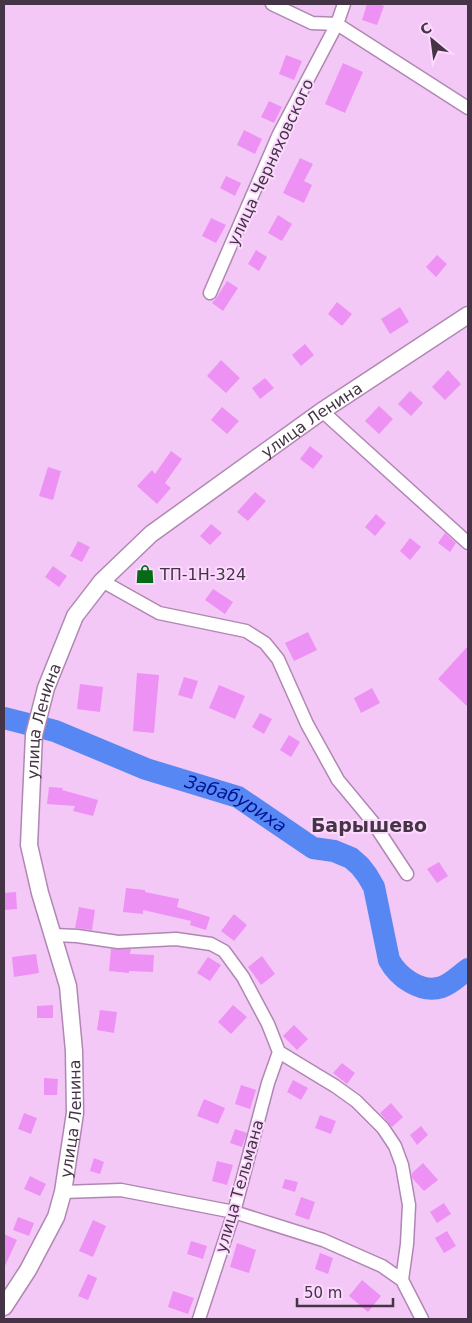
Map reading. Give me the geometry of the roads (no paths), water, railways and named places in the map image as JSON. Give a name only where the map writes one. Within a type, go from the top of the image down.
[{"type":"main road","name":"улица Ленина","points":[[4,1308],[28,1270],[56,1217],[63,1192],[74,1113],[74,1051],[68,986],[40,893],[29,845],[34,735],[42,702],[75,616],[102,581],[151,534],[322,411],[468,315]]},
{"type":"street","points":[[272,4],[312,24],[337,24],[468,108]]},
{"type":"street","name":"улица Черняховского","points":[[210,293],[279,134],[337,24],[344,4]]},
{"type":"street","points":[[322,411],[468,542]]},
{"type":"street","points":[[102,581],[159,613],[246,631],[265,644],[278,659],[308,724],[338,780],[372,822],[407,874]]},
{"type":"street","points":[[54,935],[77,936],[118,942],[176,939],[210,944],[224,951],[243,977],[268,1024],[279,1052],[356,1101],[383,1128],[395,1146],[402,1165],[409,1205],[407,1244],[402,1280]]},
{"type":"street","name":"улица Тельмана","points":[[199,1319],[234,1212],[268,1083],[279,1052]]},
{"type":"street","points":[[63,1192],[121,1190],[234,1212],[323,1240],[382,1266],[402,1280],[422,1319]]},
{"type":"waterway","name":"Забабуриха","points":[[4,718],[55,731],[146,769],[238,797],[313,848],[334,851],[351,858],[360,866],[374,887],[389,960],[404,978],[418,986],[434,989],[449,984],[468,969]]},
{"type":"place","name":"ТП-1Н-324","points":[[145,574]]},
{"type":"district","name":"Барышево","points":[[369,825]]}]
